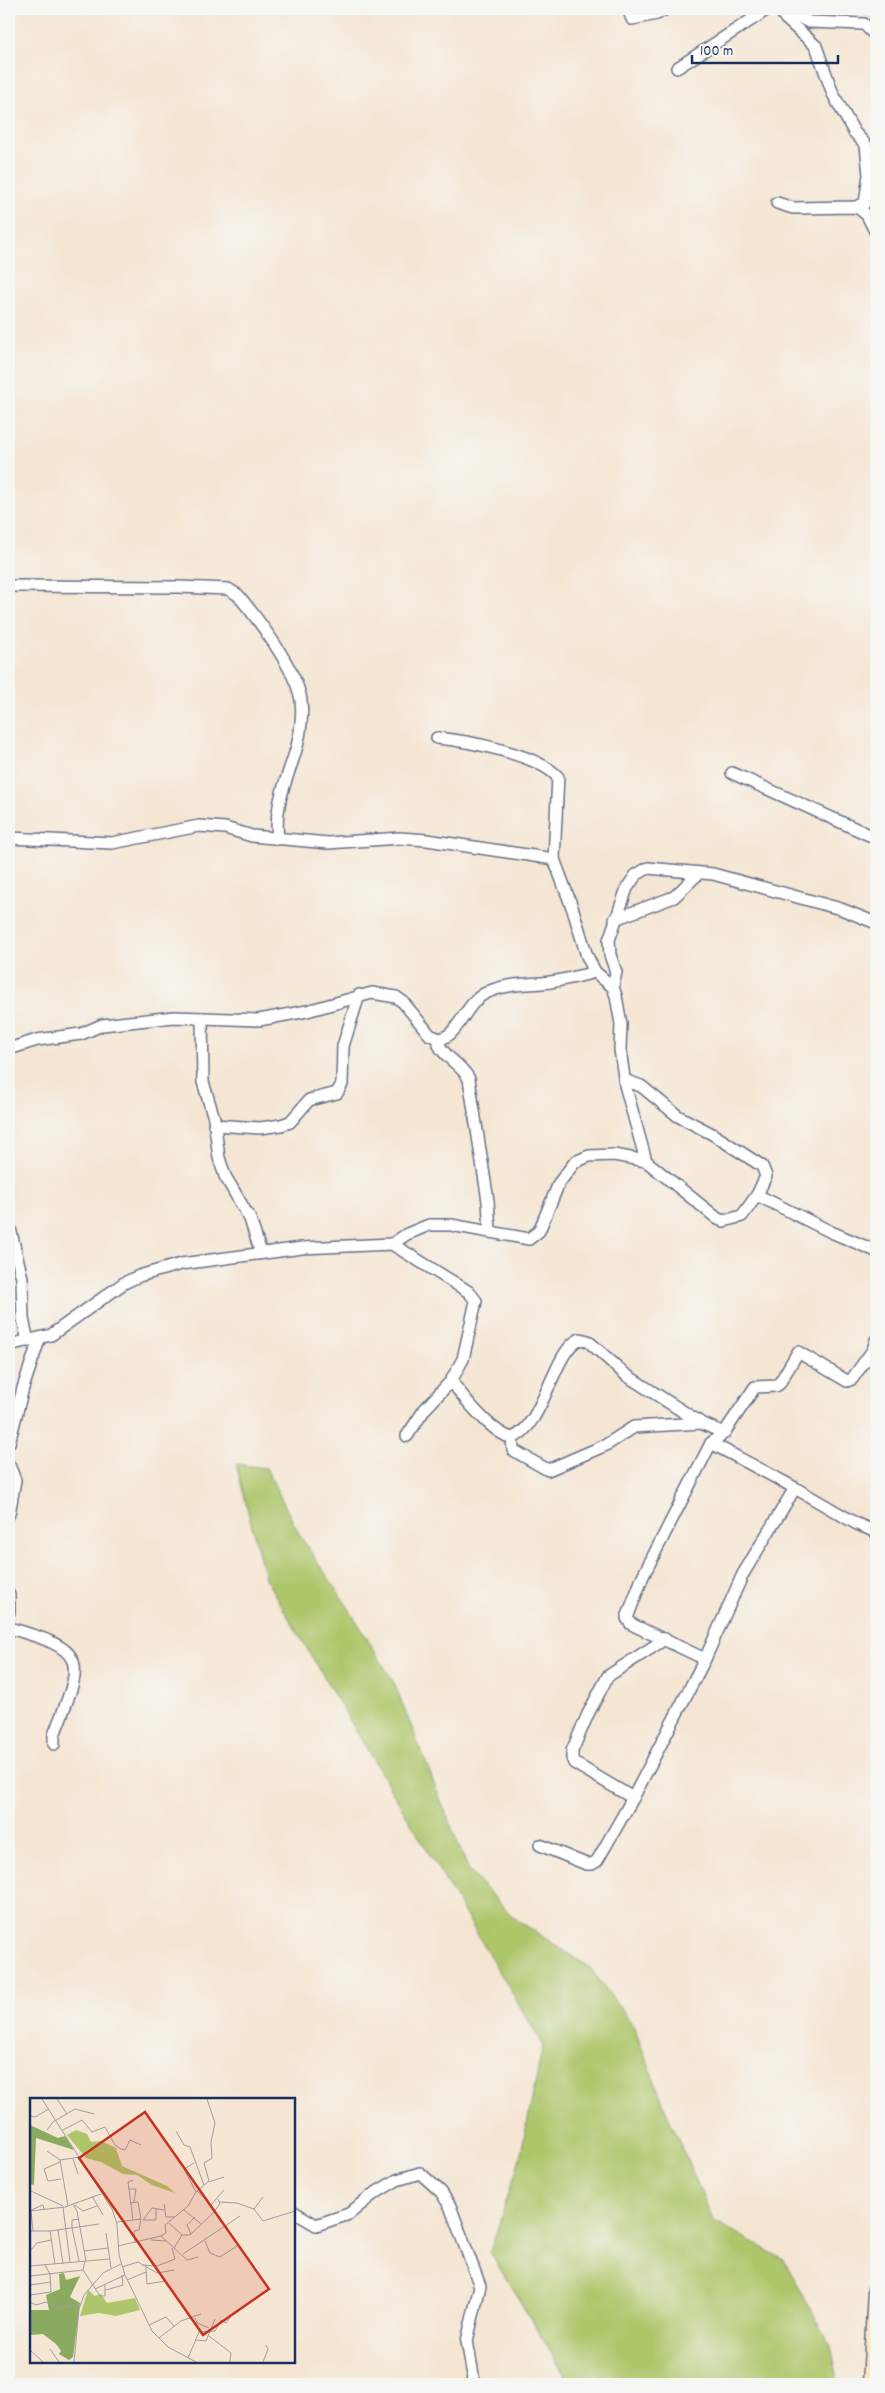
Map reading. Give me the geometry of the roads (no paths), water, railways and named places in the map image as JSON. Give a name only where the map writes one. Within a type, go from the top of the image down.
[{"type":"main road","points":[[871,2384],[876,2289]]},
{"type":"street","points":[[628,9],[632,19],[657,14],[666,9]]},
{"type":"street","points":[[677,68],[768,9]]},
{"type":"street","points":[[777,203],[794,208],[857,207],[865,203],[870,175],[866,145],[854,132],[833,94],[816,46],[786,19],[779,9]]},
{"type":"street","points":[[784,9],[809,22],[864,24],[876,36]]},
{"type":"street","points":[[805,9],[809,22]]},
{"type":"street","points":[[857,207],[867,215],[876,233]]},
{"type":"street","points":[[14,586],[189,587],[228,589],[238,595],[288,666],[300,698],[302,711],[296,751],[278,800],[276,820],[278,839]]},
{"type":"street","points":[[437,738],[492,747],[553,771],[558,777],[554,859],[573,910],[587,956],[595,972],[613,987]]},
{"type":"street","points":[[732,773],[876,838]]},
{"type":"street","points":[[9,838],[112,843],[199,826],[225,828],[252,836],[328,843],[400,838],[554,859]]},
{"type":"street","points":[[646,1161],[624,1080],[620,1049],[621,1024],[613,987],[616,972],[610,955],[609,940],[627,888],[636,875],[648,868],[699,873],[841,909],[876,923]]},
{"type":"street","points":[[615,919],[674,897],[699,873]]},
{"type":"street","points":[[9,1049],[37,1040],[81,1034],[102,1025],[174,1017],[259,1020],[307,1011],[359,995],[372,993],[396,997],[403,1002],[430,1035],[440,1039],[449,1035],[474,999],[489,991],[548,982],[595,972]]},
{"type":"street","points":[[214,1125],[260,1128],[281,1125],[290,1122],[309,1100],[337,1093],[342,1084],[343,1046],[359,995]]},
{"type":"street","points":[[202,1018],[203,1082],[222,1167],[250,1219],[262,1253]]},
{"type":"street","points":[[440,1039],[439,1045],[442,1051],[465,1072],[469,1079],[488,1201],[490,1231]]},
{"type":"street","points":[[9,1345],[34,1340],[67,1325],[124,1283],[139,1276],[196,1261],[302,1248],[392,1244],[408,1234],[429,1225],[451,1225],[490,1231],[521,1239],[536,1236],[559,1183],[575,1162],[582,1158],[614,1155],[646,1161],[718,1219],[724,1221],[742,1216],[757,1195],[766,1176],[762,1166],[714,1135],[678,1116],[641,1086],[624,1080]]},
{"type":"street","points":[[757,1195],[831,1232],[876,1251]]},
{"type":"street","points":[[9,1224],[22,1278],[23,1319],[34,1340],[9,1443]]},
{"type":"street","points":[[392,1244],[469,1292],[476,1300],[468,1347],[451,1381],[425,1409],[407,1436]]},
{"type":"street","points":[[451,1381],[470,1404],[502,1434],[512,1438],[517,1437],[537,1410],[568,1349],[580,1339],[592,1344],[626,1375],[701,1423],[724,1433]]},
{"type":"street","points":[[705,1659],[631,1624],[627,1618],[643,1576],[711,1443],[724,1433],[755,1387],[776,1386],[798,1352],[843,1381],[847,1381],[852,1379],[873,1350],[876,1340]]},
{"type":"street","points":[[512,1438],[512,1450],[548,1470],[606,1445],[634,1426],[646,1428],[701,1423]]},
{"type":"street","points":[[711,1443],[857,1524],[876,1532]]},
{"type":"street","points":[[9,1465],[15,1480],[9,1514]]},
{"type":"street","points":[[540,1845],[586,1864],[595,1863],[633,1798],[705,1659],[744,1574],[795,1488]]},
{"type":"street","points":[[9,1595],[9,1612]]},
{"type":"street","points":[[9,1628],[54,1641],[68,1652],[73,1659],[75,1680],[54,1735],[54,1744]]},
{"type":"street","points":[[633,1798],[574,1762],[572,1751],[588,1714],[608,1676],[665,1639]]},
{"type":"street","points":[[295,2213],[316,2225],[349,2214],[372,2195],[388,2185],[420,2173],[441,2192],[450,2206],[480,2286],[467,2341],[473,2375],[472,2384]]}]
